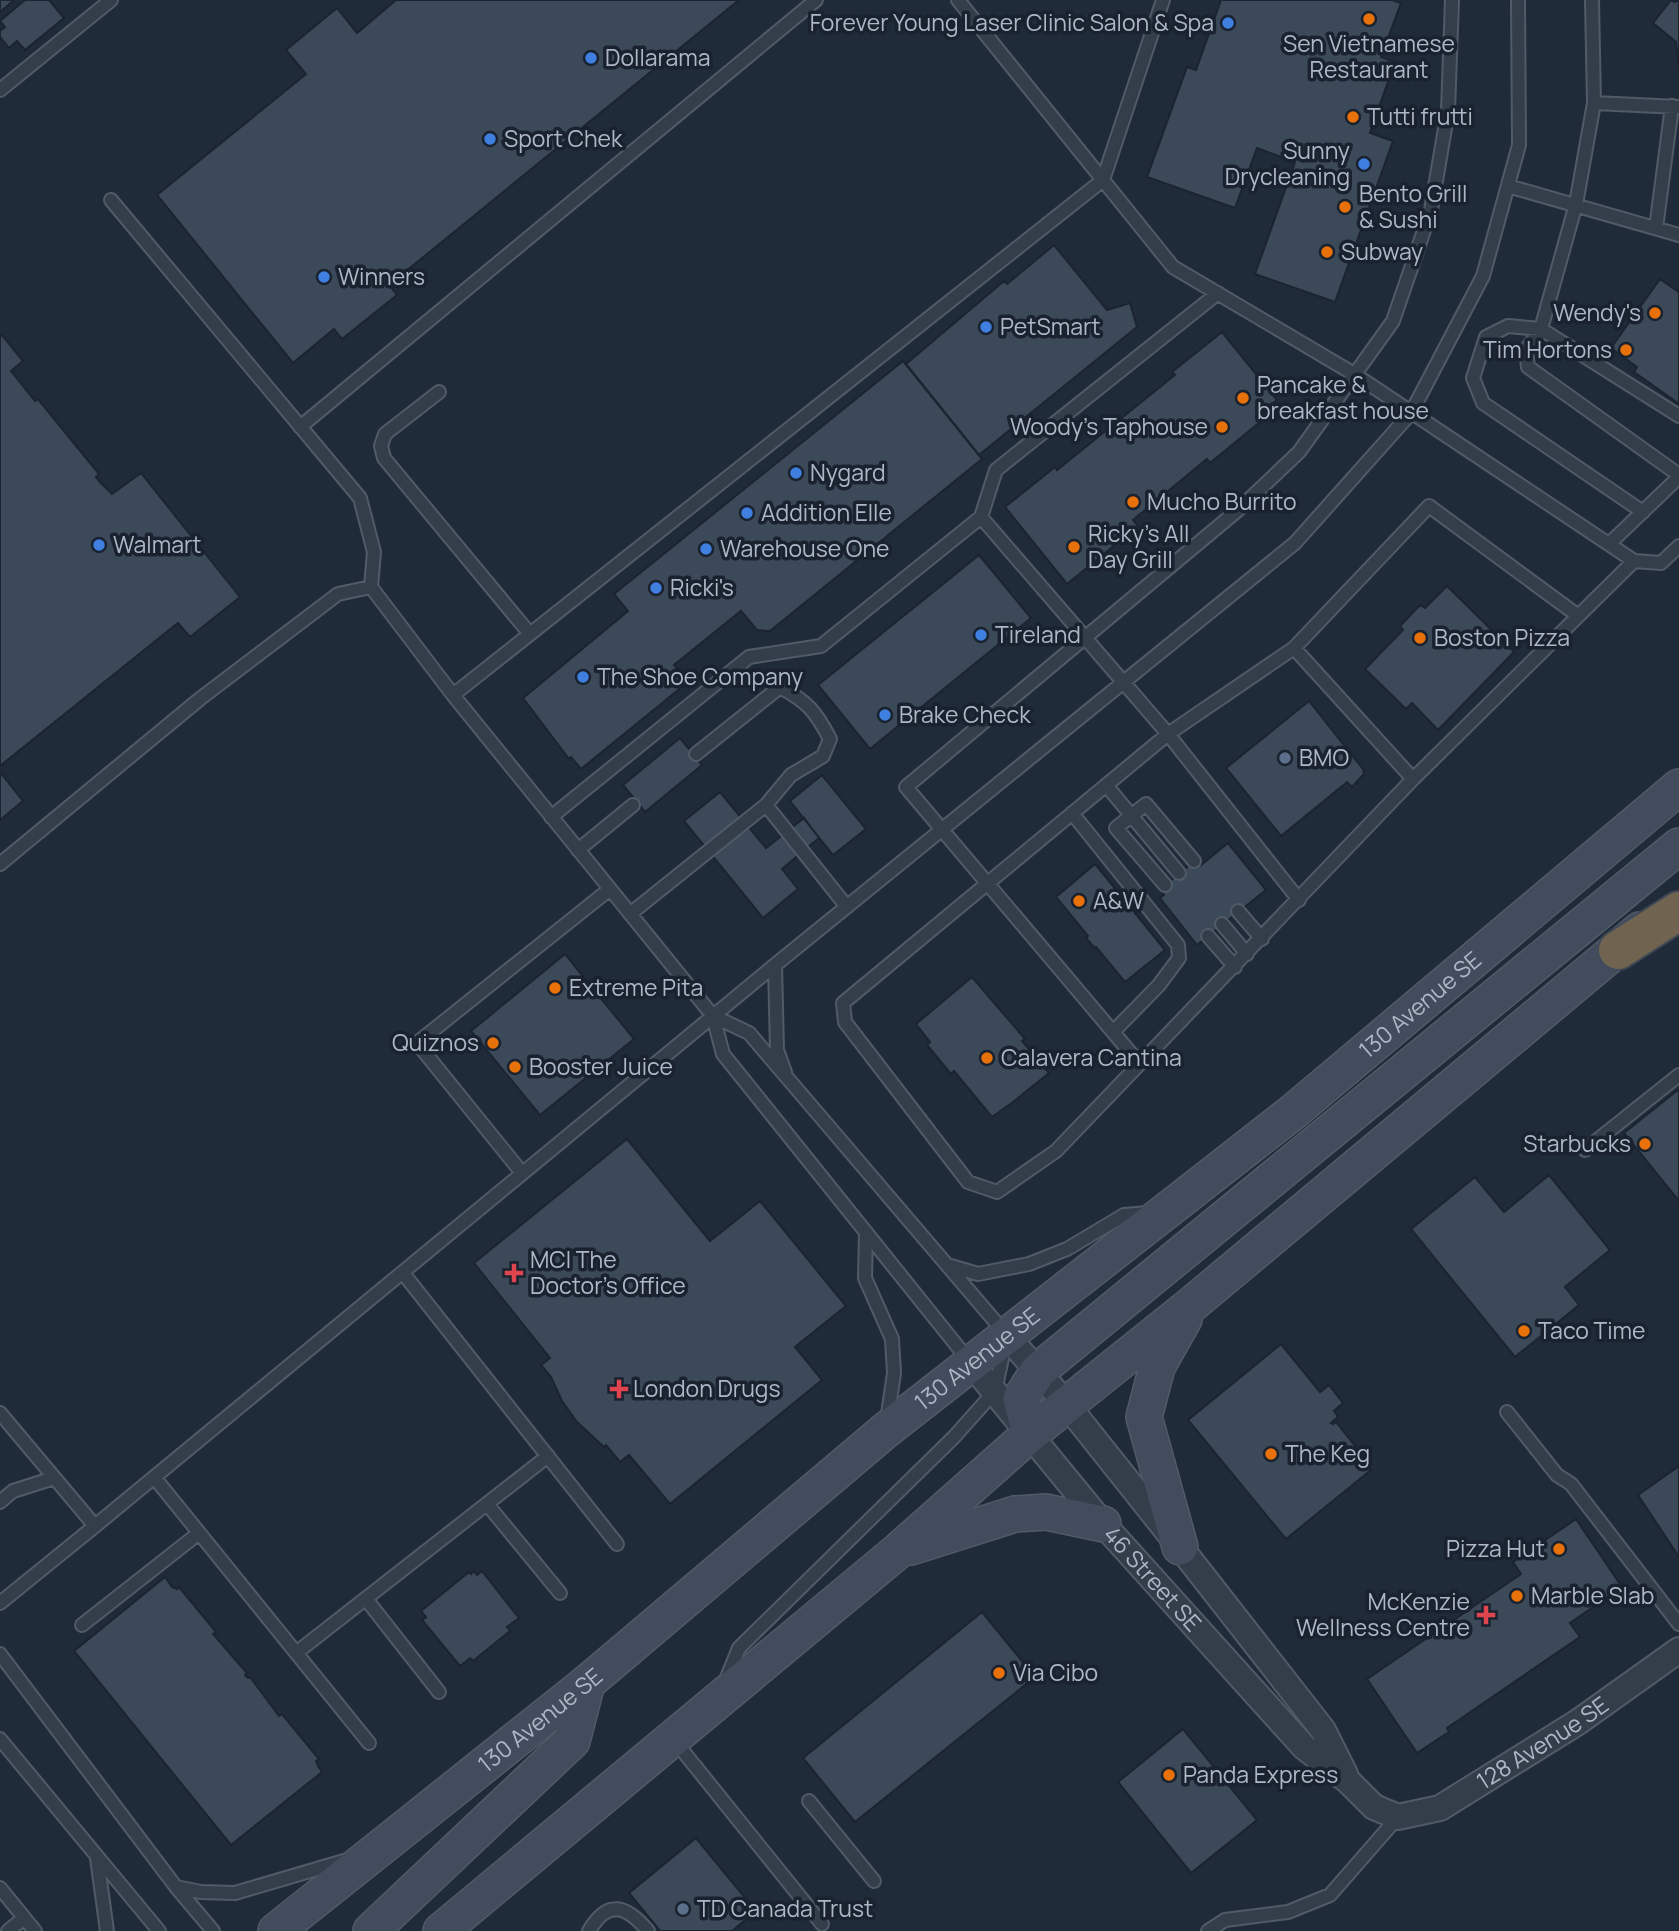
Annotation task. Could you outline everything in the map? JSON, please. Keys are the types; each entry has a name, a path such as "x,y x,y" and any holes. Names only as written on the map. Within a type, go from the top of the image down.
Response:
{"highway":[{"path":"1618,950 1679,911"}],"main road":[{"name":"130 Avenue SE","path":"276,1931 587,1683 886,1430 1293,1112 1679,787"},
{"path":"1030,1433 1021,1398 1038,1371 1679,846"},
{"path":"442,1931 898,1551 1030,1433 1191,1305 1618,950 1679,895"},
{"path":"1180,1547 1144,1417 1157,1367 1191,1305"},
{"path":"898,1551 1015,1514 1046,1512 1103,1524"},
{"path":"372,1931 572,1741 587,1683"}],"street":[{"name":"46 Street SE","path":"1007,1336 1067,1405 1323,1730 1348,1781"},
{"name":"46 Street SE","path":"971,1363 1103,1524 1304,1747 1348,1781 1374,1807 1398,1817"},
{"name":"128 Avenue SE","path":"1398,1817 1440,1808 1578,1722 1679,1650"}],"lane":[{"path":"0,90 111,0"},
{"path":"300,427 816,0"},
{"path":"958,0 1173,267 1354,374 1634,561 1661,563 1679,546"},
{"path":"453,695 1103,180 1163,0"},
{"path":"1140,1064 906,787 1238,510 1300,452 1392,321 1432,210 1448,111 1452,0"},
{"path":"0,1603 775,965 1295,543 1411,413 1483,276 1519,145 1518,0"},
{"path":"1592,0 1594,103 1576,204 1541,329 1526,350 1528,367 1679,476 1609,544"},
{"path":"1594,103 1676,106 1656,228"},
{"path":"1508,186 1679,235"},
{"path":"111,200 360,498 374,552 371,587 453,695 713,1016 723,1054 971,1363"},
{"path":"551,817 749,657 821,646 981,517 996,470 1218,293"},
{"path":"1643,512 1483,403 1474,378 1486,337 1508,326 1541,329 1679,416"},
{"path":"439,392 385,434 381,446 384,458 530,634"},
{"path":"1577,615 1429,506 1294,648 1168,734 843,1003 845,1022 968,1182 997,1192 1056,1151 1413,779 1634,561"},
{"path":"981,517 1168,734 1299,900"},
{"path":"0,864 201,698 338,594 371,587"},
{"path":"1294,648 1413,779"},
{"path":"630,914 766,805 791,775 823,756 830,739 817,714 797,696 780,687 696,754"},
{"path":"1106,785 1179,873"},
{"path":"1165,885 1116,828 1146,804 1194,861"},
{"path":"578,850 633,805"},
{"path":"766,805 847,907"},
{"path":"1072,813 1178,945 1179,958 1158,985 1113,1032"},
{"path":"522,1173 417,1044 610,889"},
{"path":"1238,911 1262,939"},
{"path":"1222,924 1247,954"},
{"path":"1208,936 1235,967"},
{"path":"775,965 777,1050 790,1083"},
{"path":"713,1016 749,1033 1007,1336 995,1391 954,1437 739,1648 717,1701"},
{"path":"1585,1150 1679,1074"},
{"path":"950,1266 978,1274 1029,1264 1067,1249 1124,1214 1163,1212"},
{"path":"866,1232 865,1278 892,1339 894,1373 886,1430"},
{"path":"402,1273 617,1544"},
{"path":"1507,1412 1557,1475 1571,1484 1679,1624"},
{"path":"0,1413 95,1527"},
{"path":"296,1653 548,1456"},
{"path":"0,1502 13,1491 54,1478"},
{"path":"155,1478 369,1743"},
{"path":"487,1504 560,1593"},
{"path":"82,1625 200,1533"},
{"path":"366,1599 439,1692"},
{"path":"0,1654 176,1887 213,1931"},
{"path":"0,1739 159,1931"},
{"path":"673,1739 822,1924"},
{"path":"0,1761 11,1752"},
{"path":"809,1801 874,1881"},
{"path":"1208,1931 1225,1920 1288,1912 1330,1895 1398,1817"},
{"path":"176,1887 201,1892 235,1893 372,1854"},
{"path":"97,1858 107,1931"},
{"path":"0,1888 35,1931"},
{"path":"589,1931 595,1921 607,1911 623,1908 636,1916 648,1931"},
{"path":"8,1931 24,1918"}],"building":[{"path":"0,0 13,0 13,1 0,12"},
{"path":"25,0 49,0 64,18 25,50 17,41 9,48 0,37 0,31 5,27 0,21"},
{"path":"396,0 739,0 389,285 397,295 342,339 334,329 293,363 157,195 306,74 286,50 337,8 357,33"},
{"path":"1221,0 1392,0 1401,3 1381,57 1395,62 1370,133 1393,141 1335,302 1255,274 1295,162 1257,148 1235,208 1147,177 1187,67 1196,70"},
{"path":"1671,0 1679,0 1679,68 1676,42 1653,23"},
{"path":"1054,245 1107,310 1130,303 1137,327 979,455 906,364 1004,281 1007,284"},
{"path":"1660,279 1677,291 1679,289 1679,404 1634,372 1637,367 1611,348"},
{"path":"1222,332 1277,400 1256,417 1260,422 1210,463 1207,459 1133,520 1138,526 1067,584 1005,507 1055,467 1057,470 1175,375 1172,372"},
{"name":"Walmart","path":"2,335 23,361 11,371 35,401 38,399 99,474 96,477 100,482 112,494 141,473 240,597 190,637 178,623 0,766 0,336"},
{"path":"903,361 982,459 770,631 757,630 741,611 674,665 688,682 581,769 571,757 569,759 523,698 628,611 614,594"},
{"path":"979,555 1031,618 870,749 818,685"},
{"path":"1447,586 1514,652 1438,730 1412,703 1406,709 1365,669 1403,630 1400,626 1420,605 1425,608"},
{"path":"1309,701 1363,769 1364,774 1352,787 1347,782 1281,836 1226,768"},
{"path":"680,738 702,765 645,812 623,785"},
{"path":"0,772 23,801 0,820"},
{"path":"822,775 866,829 833,855 790,801"},
{"path":"720,792 766,848 804,818 819,838 782,869 798,889 763,918 684,821"},
{"path":"1228,843 1266,890 1197,945 1160,898 1164,895 1160,889 1197,859 1201,865"},
{"path":"1095,864 1122,897 1124,895 1131,908 1165,950 1125,982 1086,938 1088,936 1056,897"},
{"path":"565,954 634,1039 540,1115 471,1031"},
{"name":"Calavera Cantina","path":"972,977 1025,1039 1022,1041 1049,1073 992,1117 954,1071 951,1074 927,1045 930,1042 916,1024"},
{"path":"1679,1089 1679,1201 1624,1133"},
{"path":"627,1139 710,1241 760,1201 846,1306 795,1347 822,1380 670,1504 629,1455 620,1462 606,1445 604,1447 577,1422 541,1365 550,1358 474,1263"},
{"path":"1549,1175 1610,1250 1565,1287 1579,1305 1515,1357 1411,1229 1475,1177 1504,1212"},
{"path":"1281,1344 1320,1392 1329,1385 1343,1403 1334,1411 1338,1417 1331,1423 1336,1422 1371,1470 1286,1539 1188,1420"},
{"path":"1679,1466 1679,1557 1638,1495"},
{"path":"1576,1519 1622,1587 1570,1623 1580,1637 1447,1728 1449,1732 1417,1753 1367,1679 1521,1574 1513,1562"},
{"path":"474,1571 477,1575 482,1571 519,1618 507,1627 510,1631 473,1661 470,1658 460,1666 422,1620 426,1617 421,1611 469,1572 471,1574"},
{"path":"165,1577 172,1587 179,1587 216,1632 213,1634 247,1673 245,1675 250,1677 279,1716 282,1714 319,1759 316,1761 322,1772 231,1845 74,1651"},
{"path":"982,1612 1035,1677 855,1822 803,1758"},
{"path":"1183,1729 1257,1820 1191,1873 1118,1782"},
{"path":"696,1838 756,1911 732,1931 660,1931 629,1893"}],"place":[{"name":"Sen Vietnamese Restaurant","path":"1369,19"},
{"name":"Forever Young Laser Clinic Salon & Spa","path":"1228,23"},
{"name":"Dollarama","path":"591,58"},
{"name":"Tutti frutti","path":"1353,117"},
{"name":"Sport Chek","path":"490,139"},
{"name":"Sunny Drycleaning","path":"1364,164"},
{"name":"Bento Grill & Sushi","path":"1345,207"},
{"name":"Subway","path":"1327,252"},
{"name":"Winners","path":"324,277"},
{"name":"Wendy's","path":"1655,313"},
{"name":"PetSmart","path":"986,327"},
{"name":"Tim Hortons","path":"1626,350"},
{"name":"Pancake & breakfast house","path":"1243,398"},
{"name":"Woody's Taphouse","path":"1222,427"},
{"name":"Nygard","path":"796,473"},
{"name":"Mucho Burrito","path":"1133,502"},
{"name":"Addition Elle","path":"747,513"},
{"name":"Walmart","path":"99,545"},
{"name":"Ricky's All Day Grill","path":"1074,547"},
{"name":"Warehouse One","path":"706,549"},
{"name":"Ricki's","path":"656,588"},
{"name":"Tireland","path":"981,635"},
{"name":"Boston Pizza","path":"1420,638"},
{"name":"The Shoe Company","path":"583,677"},
{"name":"Brake Check","path":"885,715"},
{"name":"BMO","path":"1285,758"},
{"name":"A&W","path":"1079,901"},
{"name":"Extreme Pita","path":"555,988"},
{"name":"Quiznos","path":"493,1043"},
{"name":"Calavera Cantina","path":"987,1058"},
{"name":"Booster Juice","path":"515,1067"},
{"name":"Starbucks","path":"1645,1144"},
{"name":"MCI The Doctor's Office","path":"514,1273"},
{"name":"Taco Time","path":"1524,1331"},
{"name":"London Drugs","path":"619,1389"},
{"name":"The Keg","path":"1271,1454"},
{"name":"Pizza Hut","path":"1559,1549"},
{"name":"Marble Slab","path":"1517,1596"},
{"name":"McKenzie Wellness Centre","path":"1486,1615"},
{"name":"Via Cibo","path":"999,1673"},
{"name":"Panda Express","path":"1169,1775"},
{"name":"TD Canada Trust","path":"683,1909"}]}
